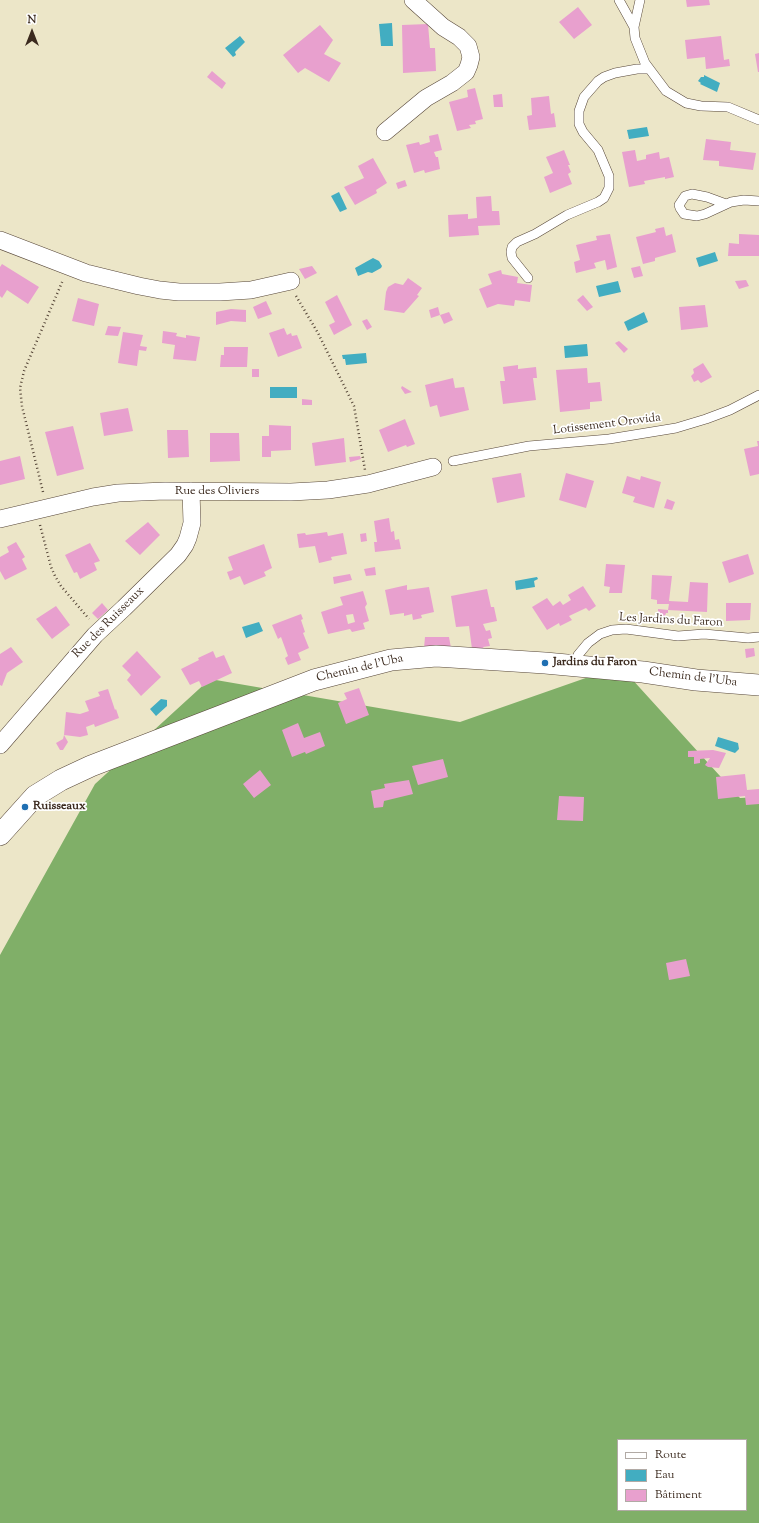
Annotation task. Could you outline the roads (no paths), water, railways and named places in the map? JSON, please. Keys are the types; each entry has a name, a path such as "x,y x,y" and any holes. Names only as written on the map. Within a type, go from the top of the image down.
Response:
{"street":[{"path":"385,132 426,98 452,83 466,72 471,57 468,46 459,37 443,27 413,0"},
{"path":"0,240 86,273 139,286 179,292 251,290 289,282"},
{"name":"Rue des Oliviers","path":"0,519 93,497 118,493 191,491 313,491 368,484 433,467"},
{"name":"Rue des Ruisseaux","path":"0,745 100,631 178,555 185,545 192,523 191,491"},
{"name":"Chemin de l'Uba","path":"0,835 35,796 61,780 112,757 327,675 391,660 440,656 643,672 696,680 759,685"}],"lane":[{"path":"619,0 634,26"},
{"path":"640,0 634,26 635,38 649,69 666,90 686,103 701,106 728,107 759,120"},
{"path":"528,278 512,258 512,247 517,242 535,234 567,215 598,202 604,198 609,188 609,176 598,150 583,132 579,124 579,111 584,97 604,76 637,69 649,69"},
{"path":"726,204 744,200 759,201"},
{"name":"Lotissement Orovida","path":"453,461 529,446 609,439 676,428 730,410 759,395"},
{"name":"Les Jardins du Faron","path":"573,666 578,655 588,643 600,634 612,630 626,629 674,635 709,634 748,638 759,637"}],"water":[{"path":"392,23 393,46 381,46 379,24"},
{"path":"240,36 245,42 235,52 236,55 233,57 225,48"},
{"path":"704,75 720,83 717,92 700,84 701,83 698,81 701,77 704,77"},
{"path":"647,127 649,136 629,139 627,130"},
{"path":"339,192 347,209 340,212 331,196"},
{"path":"715,252 718,261 699,267 696,258"},
{"path":"373,258 379,261 382,266 381,268 372,273 368,272 358,276 355,268"},
{"path":"618,281 621,292 599,297 596,286"},
{"path":"644,312 648,322 628,331 624,322"},
{"path":"587,344 588,356 565,358 564,346"},
{"path":"366,353 367,363 346,365 345,359 343,359 342,355"},
{"path":"270,387 297,387 297,398 270,398"},
{"path":"537,577 538,579 534,581 535,587 516,590 515,581"},
{"path":"259,622 263,631 246,638 242,627"},
{"path":"161,699 167,700 167,706 156,716 150,709"},
{"path":"718,737 738,743 739,749 735,753 715,746"}],"place":[{"name":"Jardins du Faron","path":"545,663"},
{"name":"Ruisseaux","path":"25,807"}]}
